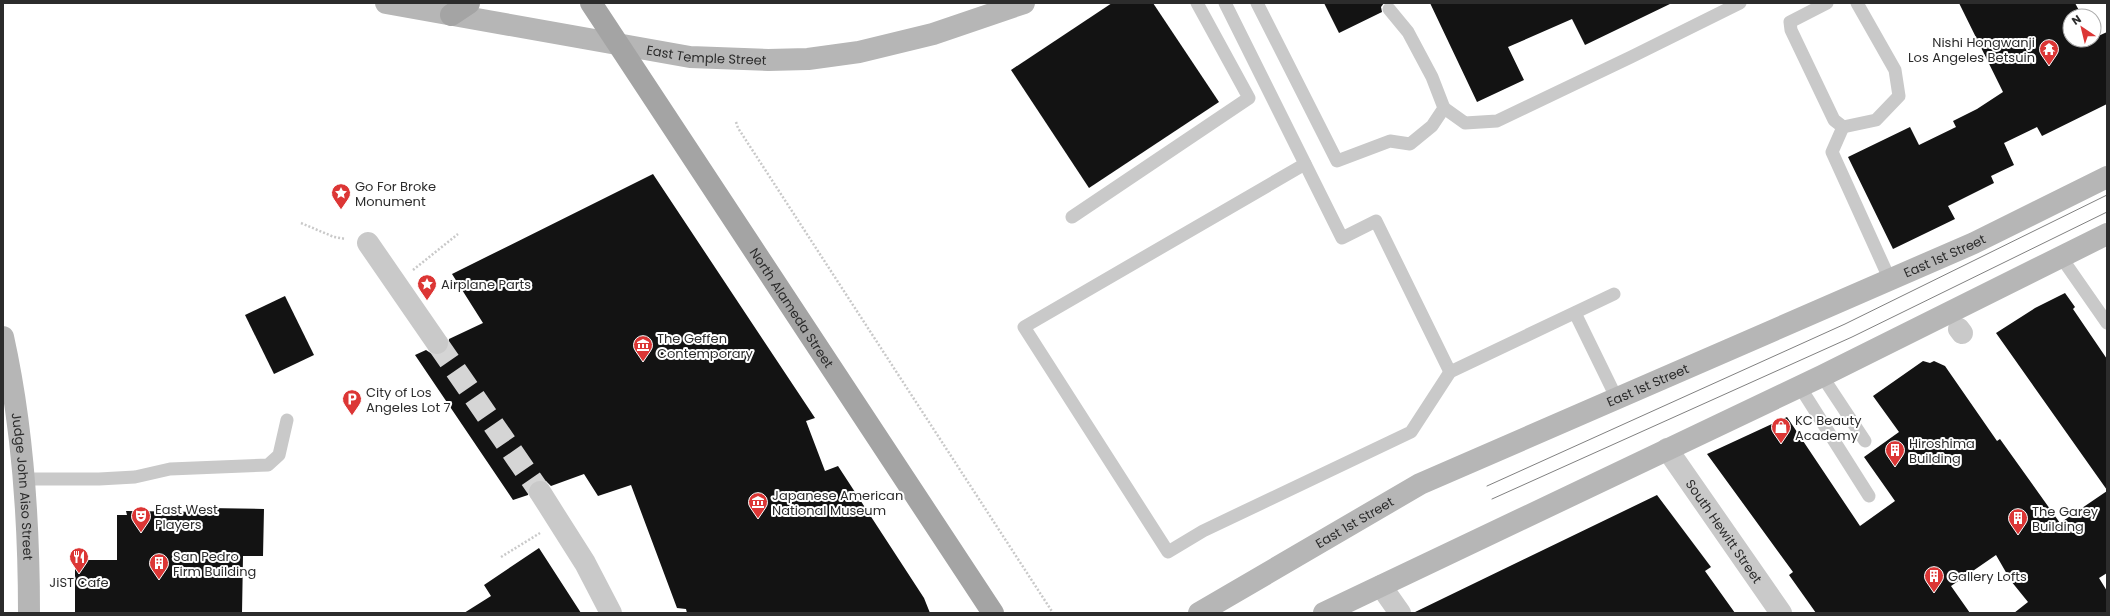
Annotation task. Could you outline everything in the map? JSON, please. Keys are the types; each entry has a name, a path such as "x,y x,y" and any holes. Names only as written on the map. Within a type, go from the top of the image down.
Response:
{"main road":[{"name":"East Temple Street","path":"386,3 690,57 768,60 808,59 858,52 897,44 960,26 1024,3"},
{"path":"451,15 469,3"},
{"name":"North Alameda Street","path":"591,3 994,613"},
{"name":"East 1st Street","path":"1199,613 1420,484 1974,243 2107,177"},
{"path":"1324,613 1822,376 2107,234"},
{"name":"Judge John Aiso Street","path":"3,337 10,423 24,479 29,559 29,613"}],"street":[{"path":"368,243 437,343"},
{"name":"South Hewitt Street","path":"1667,449 1781,613"},
{"path":"540,492 585,563 611,613"},
{"path":"1380,586 1400,613"}],"lane":[{"path":"1072,217 1249,98 1197,3"},
{"path":"1225,3 1342,238 1376,221 1450,372"},
{"path":"1257,3 1336,161 1390,141 1410,144 1432,126 1444,108"},
{"path":"1389,9 1408,32 1432,77 1444,108 1465,123 1497,120 1631,57 1740,3"},
{"path":"1827,3 1794,18 1790,22 1791,30 1834,120 1843,127 1876,120 1899,96 1895,70 1856,3"},
{"path":"1843,127 1832,152 1890,280"},
{"path":"1305,164 1024,328 1168,552 1204,531 1410,432 1450,372 1614,294"},
{"path":"2061,257 2107,322"},
{"path":"1575,313 1617,399"},
{"path":"1822,376 1865,441"},
{"path":"1800,386 1869,496"},
{"path":"24,479 99,479 135,476 170,469 268,465 279,455 287,420"}],"path":[{"path":"736,122 738,128 1053,613"},
{"path":"300,223 334,237 368,243"},
{"path":"397,284 458,234"},
{"path":"502,558 559,520"}],"building":[{"path":"1112,3 1153,3 1219,102 1089,188 1011,70"},
{"path":"1324,3 1384,3 1381,7 1382,12 1339,33"},
{"path":"1430,3 1672,3 1585,45 1572,19 1508,47 1524,80 1477,102"},
{"path":"1959,3 2075,3 2078,8 2062,8 2062,48 2102,48 2102,34 2107,32 2107,104 2042,136 2037,127 2004,143 2014,165 1991,176 1994,183 1948,206 1955,219 1893,249 1848,157 1910,127 1919,145 1956,127 1953,121 1977,109 2003,92"},
{"path":"653,174 815,418 806,421 825,471 838,466 924,598 930,613 687,613 686,609 677,608 631,485 598,496 584,474 551,486 546,481 539,480 529,486 528,495 513,500 415,355 426,350 432,354 444,353 448,348 449,339 483,323 452,274"},
{"path":"2065,293 2075,307 2073,309 2107,359 2107,490 1996,333 2035,308"},
{"path":"285,296 314,355 274,374 245,315"},
{"path":"1923,361 1930,363 1934,361 1945,366 1997,441 2000,439 2060,523 2107,491 2107,573 2099,578 2107,591 2107,613 2014,613 2028,602 2011,581 1996,555 1951,586 1970,613 1816,613 1789,575 1793,572 1707,454 1787,417 1860,526 1895,501 1864,457 1899,432 1873,396"},
{"path":"1657,495 1711,567 1705,571 1735,613 1413,613"},
{"path":"207,508 264,509 263,556 243,556 242,613 75,613 75,560 117,560 117,515 127,515 126,511 208,512"},
{"path":"539,548 581,613 464,613 491,596 484,585"}],"tunnel":[{"path":"437,343 540,492"}],"tram line":[{"path":"1487,486 1845,324 2107,195"},
{"path":"1492,499 1852,337 2107,212"}],"place":[{"name":"Nishi Hongwanji Los Angeles Betsuin","path":"2049,66"},
{"name":"Go For Broke Monument","path":"341,210"},
{"name":"Airplane Parts","path":"427,301"},
{"name":"The Geffen Contemporary","path":"643,362"},
{"name":"City of Los Angeles Lot 7","path":"352,416"},
{"name":"KC Beauty Academy","path":"1781,444"},
{"name":"Hiroshima Building","path":"1895,467"},
{"name":"Japanese American National Museum","path":"758,519"},
{"name":"East West Players","path":"141,533"},
{"name":"The Garey Building","path":"2018,535"},
{"name":"JiST Cafe","path":"79,574"},
{"name":"San Pedro Firm Building","path":"159,580"},
{"name":"Gallery Lofts","path":"1934,593"}]}
